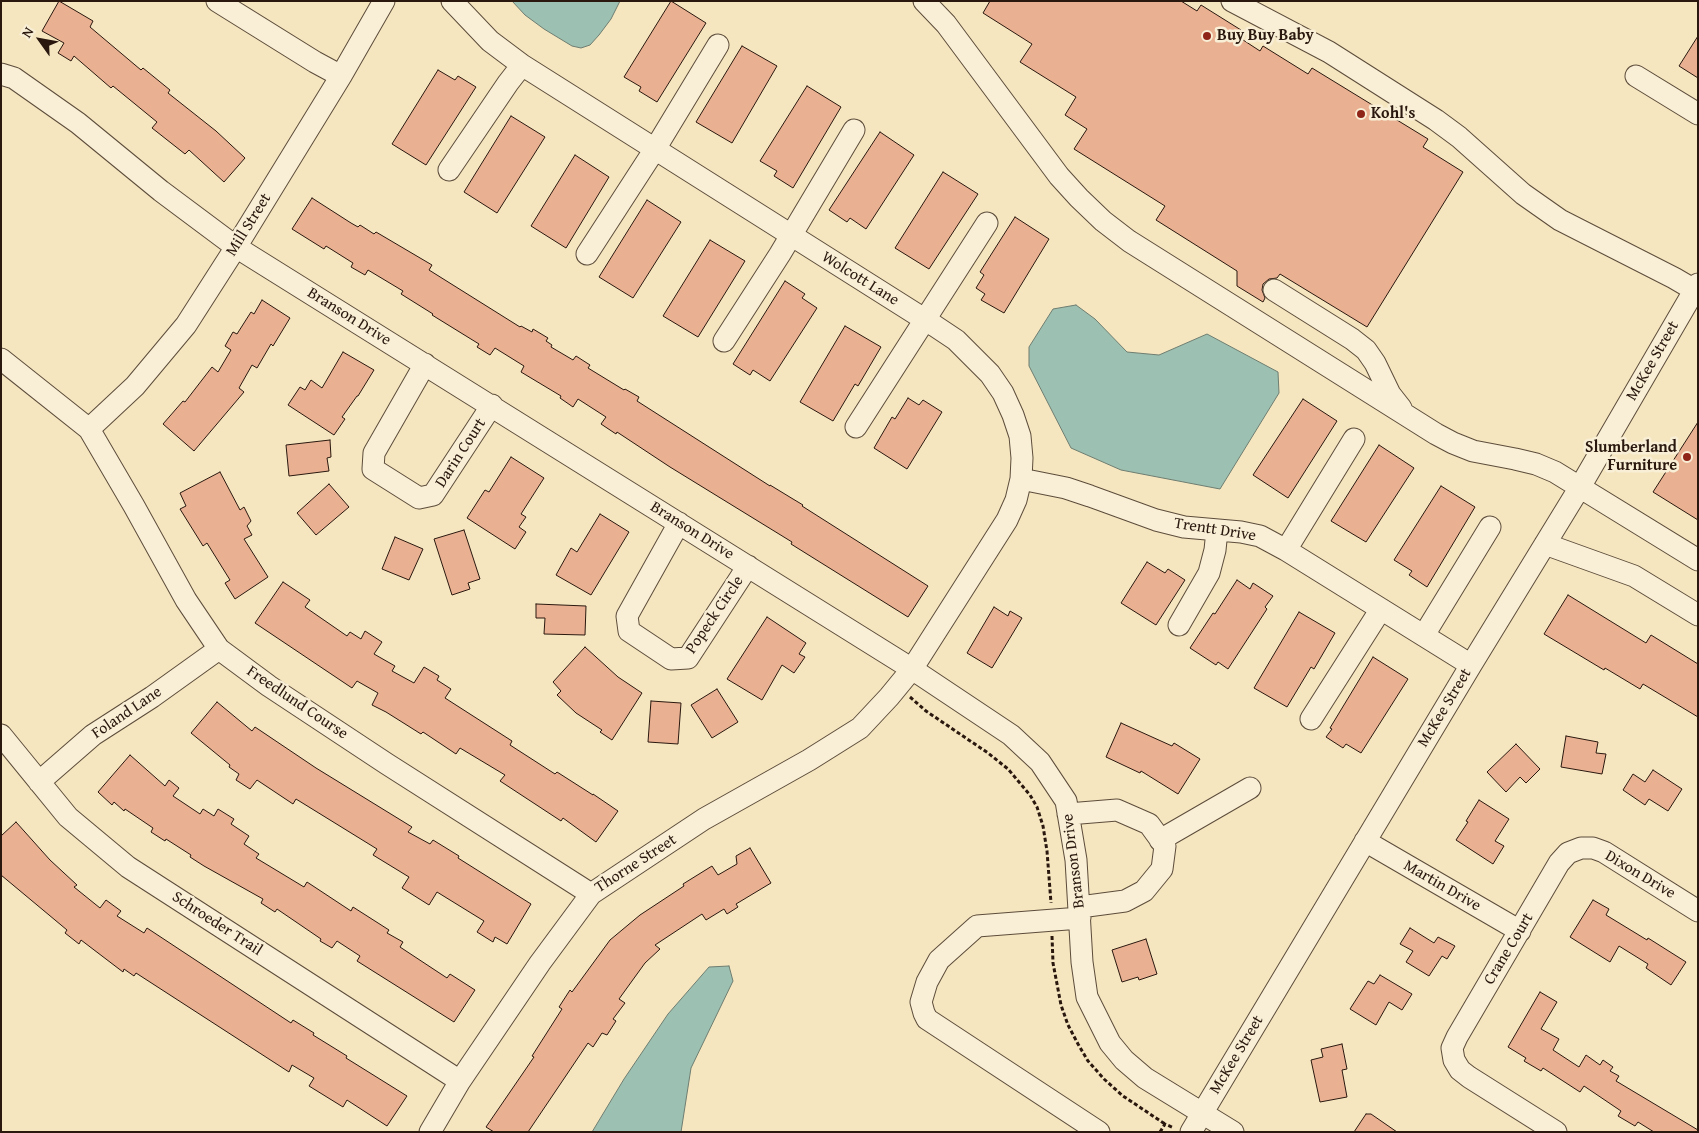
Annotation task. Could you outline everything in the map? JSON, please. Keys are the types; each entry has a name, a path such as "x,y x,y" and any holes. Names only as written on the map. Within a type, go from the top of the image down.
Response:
{"street":[{"path":"217,1 314,62 341,76"},
{"name":"Mill Street","path":"89,429 134,386 186,325 341,76 384,1"},
{"name":"Wolcott Lane","path":"452,1 490,41 522,65 925,319 956,340 990,374 1003,393 1020,436 1021,479 1016,500 1007,520 912,669"},
{"path":"924,1 946,24 1059,176 1103,221 1129,241 1453,443 1473,451 1536,464 1555,472 1698,560"},
{"path":"1232,1 1329,52 1436,120 1470,146 1523,194 1560,220 1697,288"},
{"path":"587,254 718,45"},
{"path":"449,170 522,65"},
{"name":"Branson Drive","path":"1,74 14,78 78,124 161,191 236,247 492,405 912,669 1011,735 1040,762 1066,801 1076,860 1082,962 1088,997 1110,1043 1124,1060 1145,1078 1233,1132"},
{"path":"1636,76 1698,114"},
{"path":"724,341 780,254 854,130"},
{"path":"856,427 987,222"},
{"name":"McKee Street","path":"1185,1131 1202,1113 1580,487 1697,288"},
{"path":"1274,290 1352,339 1366,350 1376,362 1390,394 1400,408 1414,420"},
{"path":"1,359 89,429"},
{"name":"Darin Court","path":"425,364 374,453 373,469 419,498 433,495 492,405"},
{"name":"Freedlund Course","path":"89,429 186,600 219,649 269,686 364,749 591,894"},
{"path":"1286,550 1354,439"},
{"name":"Trentt Drive","path":"1021,479 1066,488 1156,520 1184,527 1241,532 1260,536 1381,608 1471,665"},
{"name":"Popeck Circle","path":"679,523 627,616 629,631 670,659 688,658 748,566"},
{"path":"1424,635 1490,527"},
{"path":"1179,625 1209,573 1215,550 1217,530"},
{"path":"1545,544 1634,576 1698,615"},
{"path":"1311,719 1381,608"},
{"name":"Foland Lane","path":"39,782 93,735 152,697 219,649"},
{"name":"Thorne Street","path":"430,1132 460,1081 540,963 591,894 704,819 809,760 860,728 912,669"},
{"name":"Schroeder Trail","path":"1,735 68,817 128,867 460,1081"},
{"path":"1160,840 1250,788"},
{"path":"1068,814 1117,810 1149,824 1165,846 1162,869 1144,891 1125,901 1080,913 977,926 939,960 927,982 921,1002 927,1019 1099,1132"},
{"name":"Martin Drive","path":"1365,841 1520,931"},
{"name":"Crane Court","path":"1556,1132 1460,1070 1454,1060 1452,1048 1559,863 1568,853 1580,848"},
{"name":"Dixon Drive","path":"1580,848 1593,848 1604,852 1698,910"}],"path":[{"path":"1160,1132 1165,1124 1185,1131"}],"shaded area":[{"path":"512,1 620,1 611,19 599,35 590,45 581,48 572,46 544,29 525,15"},
{"path":"1076,305 1095,319 1127,352 1159,355 1207,334 1278,372 1279,393 1220,489 1121,470 1071,448 1029,366 1029,347 1053,309"},
{"path":"729,966 733,981 691,1068 681,1132 592,1132 624,1079 668,1014 709,967"}],"building":[{"path":"59,1 93,21 90,27 141,70 143,68 170,90 168,93 216,131 245,158 224,182 189,150 185,154 152,128 157,122 113,86 111,88 74,56 71,61 58,53 64,43 42,31"},
{"path":"671,1 706,23 657,102 639,91 641,87 624,77"},
{"path":"990,1 1181,1 1197,11 1201,5 1241,30 1237,36 1260,51 1263,46 1308,74 1312,68 1428,139 1423,147 1463,172 1367,327 1280,274 1277,278 1269,279 1263,284 1262,290 1265,298 1263,302 1237,286 1237,271 1156,220 1165,206 1074,149 1087,129 1065,115 1076,97 1020,62 1032,44 983,13"},
{"path":"1698,36 1698,78 1679,66"},
{"path":"742,46 777,66 732,143 696,122"},
{"path":"438,70 455,80 458,76 476,87 426,165 392,144"},
{"path":"807,86 841,107 793,188 774,176 777,171 760,161"},
{"path":"511,116 545,137 497,213 464,192"},
{"path":"880,132 914,155 866,229 850,218 847,222 829,210"},
{"path":"575,155 609,177 566,248 531,226"},
{"path":"943,172 978,194 929,269 895,248"},
{"path":"312,198 358,227 360,225 374,234 376,232 432,265 429,270 520,327 532,332 533,329 548,338 546,341 552,345 551,347 573,360 576,356 590,365 588,368 639,397 637,401 928,586 908,617 617,432 616,434 601,424 606,417 578,399 573,407 560,398 561,396 521,372 524,366 495,348 490,355 477,347 479,344 401,294 403,291 368,270 365,275 351,267 353,263 326,246 324,249 292,229"},
{"path":"647,200 681,222 633,298 599,277"},
{"path":"1015,217 1049,239 1004,313 981,300 985,294 976,288 984,275 980,272"},
{"path":"710,240 745,261 698,337 663,316"},
{"path":"785,281 805,294 802,298 817,308 770,381 753,370 750,375 733,364"},
{"path":"262,300 290,318 273,346 271,344 257,368 252,365 239,388 244,392 194,451 163,424 183,401 185,402 212,367 218,372 231,350 225,346 233,332 237,334 251,312 254,314"},
{"path":"845,326 881,347 858,386 855,384 833,421 800,402"},
{"path":"343,352 374,370 342,417 345,419 334,435 288,405 300,387 305,390 311,380 322,388"},
{"path":"908,398 919,405 923,400 942,412 907,469 874,448 892,417 895,419"},
{"path":"1303,399 1337,421 1288,498 1253,475"},
{"name":"Slumberland Furniture","path":"1698,422 1698,520 1653,492"},
{"path":"330,440 331,457 327,458 329,471 289,476 286,445"},
{"path":"1379,445 1414,468 1366,542 1331,521"},
{"path":"511,457 544,478 521,514 526,517 519,527 526,532 515,549 467,518 485,490 489,492"},
{"path":"220,472 240,510 244,507 251,521 247,526 252,535 244,539 268,577 235,599 225,583 230,580 207,543 203,546 180,509 186,506 180,493"},
{"path":"329,484 349,507 316,535 297,513"},
{"path":"1441,486 1475,507 1427,587 1409,575 1412,571 1394,560"},
{"path":"600,514 629,532 591,595 556,575 571,548 577,552"},
{"path":"464,530 480,579 468,583 470,589 452,595 434,539"},
{"path":"395,537 423,549 409,580 382,569"},
{"path":"1147,562 1165,573 1168,569 1185,580 1156,625 1121,603"},
{"path":"1237,580 1250,589 1253,583 1273,596 1265,607 1267,609 1228,669 1218,662 1216,665 1190,648"},
{"path":"283,582 310,600 305,607 347,636 350,632 361,639 365,631 382,642 374,654 395,666 392,671 414,683 424,667 439,676 437,680 451,689 445,698 512,741 510,745 618,811 596,842 563,818 561,821 500,781 505,775 460,748 456,754 423,732 421,734 372,705 378,693 357,681 352,688 255,623"},
{"path":"1568,595 1646,643 1651,635 1698,664 1698,717 1643,684 1640,689 1605,668 1604,670 1544,634"},
{"path":"536,604 586,606 585,635 544,634 545,618 536,618"},
{"path":"994,607 1008,616 1010,611 1022,618 992,668 967,653"},
{"path":"1299,612 1335,633 1314,669 1311,667 1287,707 1254,688"},
{"path":"767,617 806,643 799,654 805,657 794,673 782,665 762,700 727,679"},
{"path":"585,647 618,677 642,693 612,740 600,732 602,730 576,713 557,695 561,691 553,682"},
{"path":"1373,657 1408,679 1361,753 1346,744 1343,748 1326,737"},
{"path":"717,689 738,722 712,738 691,705"},
{"path":"651,701 681,703 678,744 648,742"},
{"path":"217,702 252,731 255,727 316,768 412,827 408,832 430,844 433,840 531,904 507,944 495,937 493,942 477,932 484,921 437,892 429,905 402,888 409,877 373,855 377,849 296,799 293,804 257,780 250,789 236,780 239,774 191,733"},
{"path":"1121,723 1172,746 1174,743 1200,759 1178,794 1141,771 1140,773 1106,757"},
{"path":"1566,736 1598,742 1596,753 1606,754 1602,774 1561,767"},
{"path":"1516,744 1540,769 1526,783 1520,777 1506,792 1487,772"},
{"path":"130,755 165,786 169,780 179,788 173,796 200,814 203,809 214,816 218,809 234,819 231,824 249,836 244,844 259,854 256,858 304,887 307,882 351,911 353,907 389,930 387,933 403,942 400,947 447,978 450,974 475,990 454,1022 357,961 360,956 337,941 332,948 320,941 321,939 277,909 275,912 261,903 263,899 204,866 190,857 191,855 151,832 153,828 125,809 124,811 114,802 112,805 98,792"},
{"path":"1653,770 1682,789 1668,811 1649,799 1645,805 1623,790 1633,774 1645,782"},
{"path":"1479,800 1509,819 1495,841 1504,846 1493,864 1456,840"},
{"path":"16,822 50,860 77,885 74,887 100,908 106,900 121,911 117,916 144,933 147,928 291,1023 293,1020 314,1033 313,1035 347,1056 346,1058 407,1096 387,1126 347,1100 343,1107 309,1086 314,1078 292,1065 289,1072 136,973 134,976 124,969 123,972 81,940 79,944 65,933 67,930 1,875 1,836"},
{"path":"750,848 771,883 736,904 738,907 727,914 724,909 706,920 702,914 655,945 660,949 645,963 619,999 625,1003 613,1019 616,1021 607,1035 602,1033 593,1047 588,1043 528,1132 494,1132 486,1127 534,1057 532,1056 562,1009 559,1007 570,990 572,992 610,940 640,915 684,886 683,884 712,866 718,875 737,864 736,856"},
{"path":"1593,900 1609,909 1606,915 1686,962 1671,985 1646,968 1648,964 1619,946 1610,962 1570,937"},
{"path":"1410,928 1434,943 1438,937 1455,946 1447,959 1442,956 1429,976 1406,962 1413,951 1400,944"},
{"path":"1146,939 1157,974 1139,980 1138,977 1122,982 1112,950"},
{"path":"1380,975 1412,994 1402,1010 1389,1002 1376,1025 1350,1009 1368,981 1374,984"},
{"path":"1540,992 1557,1002 1541,1029 1559,1039 1553,1050 1579,1067 1586,1055 1600,1065 1603,1060 1613,1067 1610,1071 1619,1076 1616,1081 1698,1130 1698,1132 1654,1132 1638,1122 1635,1126 1618,1116 1621,1111 1584,1086 1580,1092 1543,1068 1541,1071 1524,1061 1526,1058 1508,1047"},
{"path":"1342,1044 1347,1069 1342,1070 1347,1097 1320,1102 1311,1060 1323,1057 1321,1049"},
{"path":"1366,1114 1371,1114 1397,1132 1354,1132"}],"place":[{"name":"Buy Buy Baby","path":"1207,36"},
{"name":"Kohl's","path":"1361,114"},
{"name":"Slumberland Furniture","path":"1687,457"}]}
